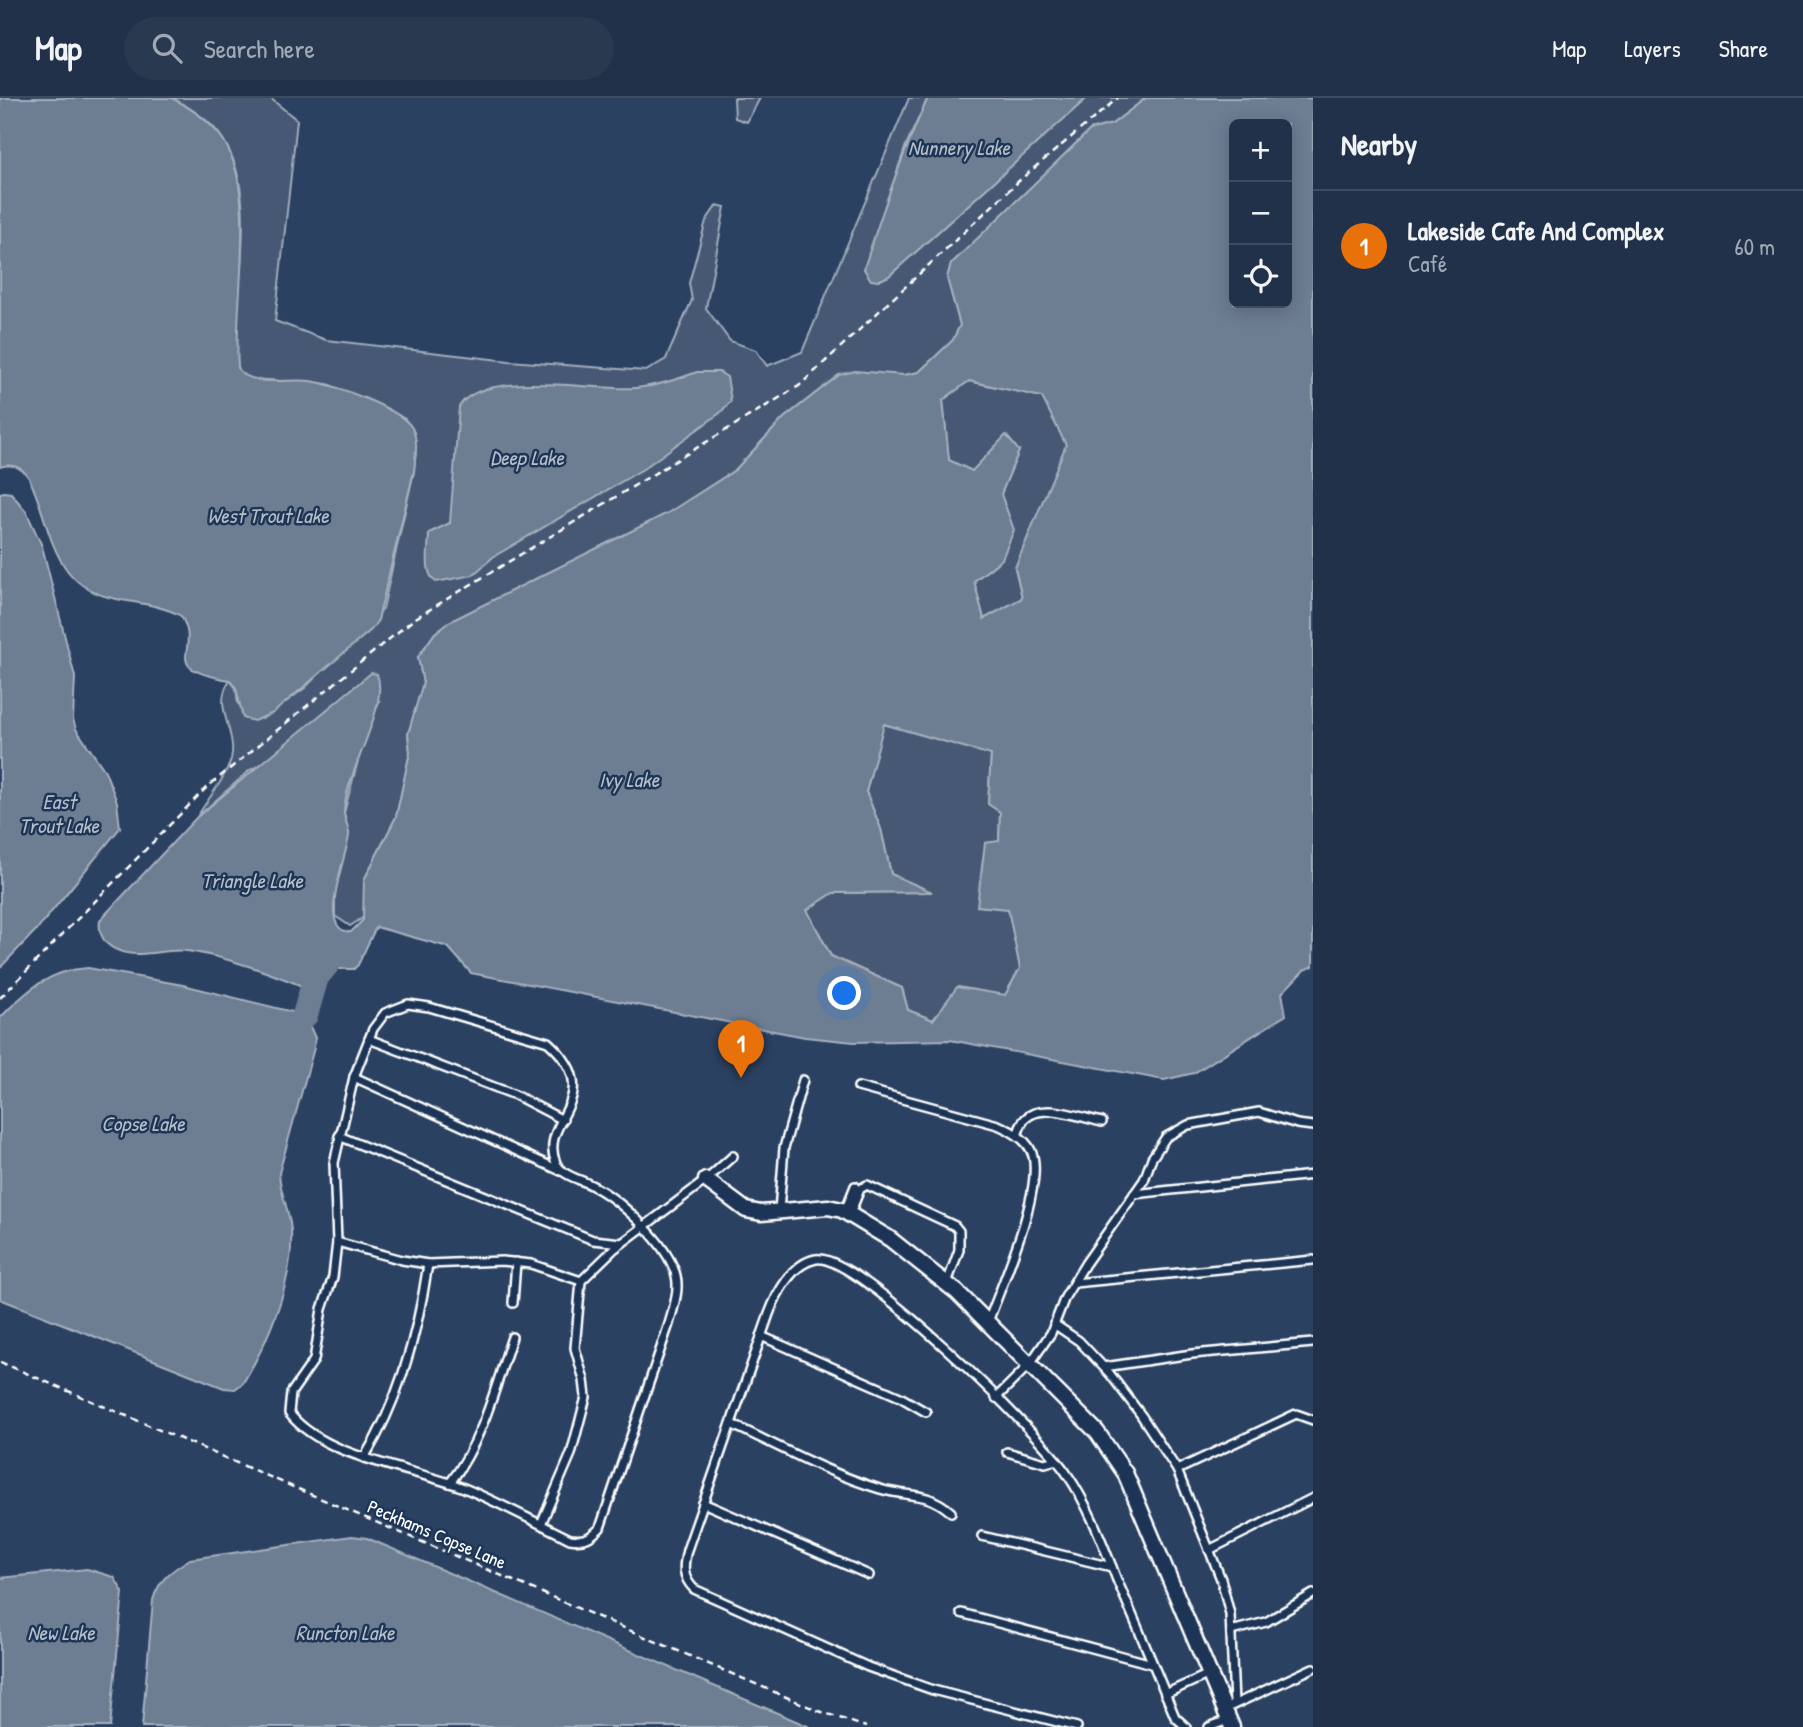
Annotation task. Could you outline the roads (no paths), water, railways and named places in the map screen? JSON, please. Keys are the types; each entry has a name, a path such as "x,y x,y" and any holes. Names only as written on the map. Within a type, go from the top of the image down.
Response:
{"street":[{"path":"706,1180 746,1210 779,1212 811,1206 828,1207 848,1214 890,1239 947,1283 1097,1432 1115,1456 1230,1715"}],"lane":[{"path":"354,1077 564,1172 617,1199 673,1266 676,1298 600,1528 591,1538 582,1541 570,1539 450,1483 363,1458 296,1423 289,1413 287,1403 290,1393 314,1360 322,1309 333,1277 337,1242 333,1189 339,1136 354,1077 369,1039 385,1013 408,1004 429,1007 548,1042 563,1055 573,1076 574,1087 554,1142 556,1164 564,1172"},
{"path":"369,1039 515,1095 563,1119"},
{"path":"779,1212 783,1148 803,1080"},
{"path":"858,1087 998,1125 1017,1135 1032,1154 1034,1173 1014,1250 988,1323"},
{"path":"1017,1135 1025,1119 1037,1112 1051,1111 1102,1122"},
{"path":"996,1398 1029,1365 1054,1324 1073,1283 1134,1194 1166,1137 1188,1125 1259,1112 1313,1126"},
{"path":"339,1136 593,1240 622,1243"},
{"path":"541,1524 571,1454 586,1397 575,1348 581,1282 592,1268 622,1243 706,1180 733,1156"},
{"path":"1134,1194 1313,1175"},
{"path":"848,1214 860,1189 867,1185 955,1226 959,1231 959,1250 947,1283"},
{"path":"848,1214 855,1186"},
{"path":"337,1242 402,1261 428,1264 516,1262 581,1282"},
{"path":"1077,1727 933,1690 868,1667 694,1588 684,1574 684,1562 703,1503 776,1295 792,1275 816,1259 831,1261 862,1278 912,1316 1056,1460 1082,1497 1175,1717 1185,1727"},
{"path":"1073,1283 1313,1260"},
{"path":"513,1303 516,1262"},
{"path":"363,1458 380,1432 396,1395 423,1300 428,1264"},
{"path":"1054,1324 1079,1342 1104,1367 1141,1415 1177,1470 1222,1579 1231,1631 1230,1715"},
{"path":"761,1336 901,1397 926,1412"},
{"path":"450,1483 466,1462 482,1428 512,1337"},
{"path":"1104,1367 1192,1354 1313,1343"},
{"path":"1177,1470 1296,1414 1313,1420"},
{"path":"730,1424 883,1490 920,1494 937,1500 951,1512"},
{"path":"1007,1452 1045,1463 1056,1460"},
{"path":"1209,1550 1313,1498"},
{"path":"703,1503 869,1576"},
{"path":"982,1536 1112,1567"},
{"path":"1231,1631 1266,1622 1313,1594"},
{"path":"961,1613 1152,1664"},
{"path":"1209,1727 1313,1668"},
{"path":"1165,1694 1210,1674"}],"water":[{"name":"West Trout Lake","path":"0,98 172,98 199,115 222,138 233,161 239,188 242,249 238,369 244,375 262,380 310,381 334,387 366,398 395,413 412,428 416,444 414,471 378,620 371,630 273,713 254,721 243,718 236,688 230,680 207,675 194,670 188,664 187,629 181,616 155,606 108,597 89,589 74,578 55,549 29,478 17,467 0,467"},
{"name":"Nunnery Lake","path":"928,98 1087,98 889,276 878,281 871,280 864,269 893,183"},
{"name":"Ivy Lake","path":"1146,98 1313,98 1313,966 1304,970 1282,993 1286,1015 1194,1073 1164,1080 950,1040 854,1042 805,1037 471,973 448,947 376,927 354,969 330,969 318,988 312,990 219,957 187,951 125,953 105,942 101,934 100,920 197,817 371,673 377,674 377,704 346,797 344,816 349,834 348,843 334,905 335,919 340,928 351,932 363,920 364,880 396,817 410,752 408,734 423,683 418,657 435,633 449,622 668,513 735,470 784,418 839,375 855,371 904,375 919,372 953,340 960,325 947,278 951,264 1090,130 1112,124","holes":["969,381 1042,397 1066,445 1015,568 1022,598 984,619 974,581 1002,559 1014,530 1001,494 1019,451 1006,435 972,471 949,460 943,400","884,724 991,755 988,804 1000,812 999,841 985,843 977,906 1008,909 1020,968 1005,995 957,987 933,1020 908,1010 902,988 831,956 807,910 833,893 932,892 891,874 881,829 866,792"]},
{"name":"Deep Lake","path":"697,372 719,372 727,377 731,401 720,413 643,469 493,557 473,575 436,582 432,578 428,567 429,533 450,523 459,407 471,395 490,388 514,385 635,388"},
{"name":"East Trout Lake","path":"0,493 11,493 26,511 42,546 75,677 73,719 76,729 105,771 117,802 120,828 39,927 0,968"},
{"name":"Copse Lake","path":"88,968 183,985 305,1015 315,1038 279,1173 291,1231 291,1250 284,1290 261,1349 243,1383 235,1389 224,1388 0,1299 0,1018 39,984 61,973"},
{"name":"Runcton Lake","path":"352,1536 367,1538 810,1727 142,1727 153,1600 167,1576 190,1559"},
{"name":"New Lake","path":"87,1569 114,1577 123,1592 110,1727 0,1727 0,1578"}],"waterway":[{"path":"305,1015 316,977 330,960"}],"place":[{"name":"Lakeside Cafe And Complex","path":"741,1078"}],"water label":[{"name":"Triangle Lake","path":"252,880"}]}
